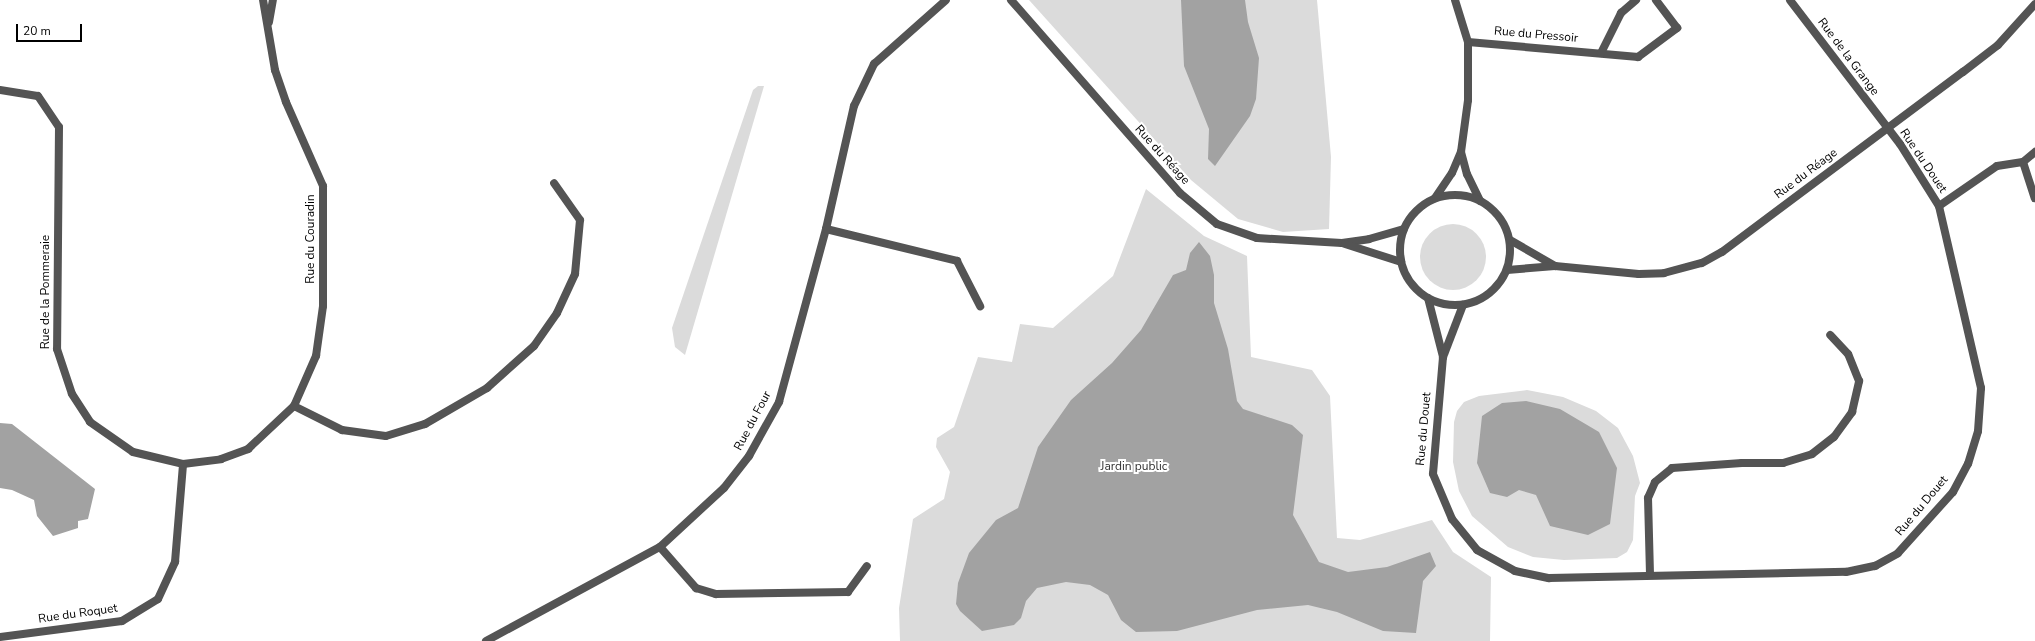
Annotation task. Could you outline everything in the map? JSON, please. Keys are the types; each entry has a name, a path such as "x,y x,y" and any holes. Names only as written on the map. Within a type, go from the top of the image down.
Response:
{"street":[{"name":"Rue du Couradin","path":"183,464 221,459 248,449 294,406 316,356 323,306 323,186 286,102 275,70 263,0"},
{"path":"268,28 273,0"},
{"name":"Rue du Four","path":"486,641 660,547 724,488 749,456 779,402 826,229 854,106 874,64 946,0"},
{"name":"Rue du Réage","path":"1011,0 1180,193 1217,224 1257,238 1342,243"},
{"path":"1435,198 1465,196 1480,201 1494,210 1504,224 1510,240 1511,255 1507,270 1490,294 1463,305 1445,305 1428,298 1416,289 1406,276 1401,262 1400,245 1404,229 1411,216 1435,198 1452,173 1461,152 1468,100 1468,42 1455,0"},
{"path":"1601,52 1621,13 1636,0"},
{"name":"Rue du Pressoir","path":"1468,42 1601,52 1638,57 1677,28 1656,0"},
{"name":"Rue de la Grange","path":"1790,0 1888,129"},
{"name":"Rue du Réage","path":"1555,266 1639,274 1664,273 1702,263 1722,252 1998,45 2035,4"},
{"name":"Rue de la Pommeraie","path":"0,90 38,96 59,127 57,350 72,394 90,422 133,452 183,464"},
{"name":"Rue du Douet","path":"1443,357 1433,474 1452,519 1478,550 1515,571 1549,578 1650,574 1846,572 1875,566 1898,553 1953,492 1968,464 1978,431 1981,388 1939,206 1888,129"},
{"path":"1461,152 1467,174 1480,201"},
{"path":"2035,152 2023,162 2035,198"},
{"name":"Rue du Douet","path":"1939,206 1997,166 2023,162"},
{"path":"294,406 342,430 386,436 425,424 487,388 534,346 557,313 575,274 580,220 554,183"},
{"path":"826,229 957,261 980,306"},
{"path":"1342,243 1369,240 1404,229"},
{"path":"1510,240 1555,266"},
{"path":"1342,243 1401,262"},
{"path":"1507,270 1555,266"},
{"path":"1428,298 1443,357"},
{"path":"1443,357 1463,305"},
{"path":"1650,574 1648,498 1655,482 1672,468 1742,463 1783,463 1812,454 1834,437 1852,412 1859,381 1848,354 1830,335"},
{"name":"Rue du Roquet","path":"0,637 122,621 158,599 175,562 183,464"},
{"path":"660,547 696,588 716,594 848,592 867,566"}],"green space":[{"path":"1029,0 1317,0 1331,157 1329,229 1283,232 1238,219 1191,180"},
{"path":"758,86 764,86 685,355 675,347 672,328 753,90"},
{"name":"Jardin public","path":"1146,189 1204,236 1247,256 1251,357 1312,370 1330,396 1337,538 1360,540 1432,520 1453,552 1491,577 1490,641 900,641 899,608 913,519 944,499 950,472 936,447 937,438 954,427 978,357 1012,362 1020,324 1053,328 1113,276"},
{"path":"1453,224 1466,227 1476,234 1483,244 1486,257 1483,270 1476,280 1466,287 1453,290 1440,287 1430,280 1423,270 1420,257 1423,244 1430,234 1440,227"},
{"path":"1527,390 1563,397 1596,411 1618,428 1633,456 1640,483 1635,496 1633,540 1627,552 1617,558 1564,560 1533,557 1508,547 1472,516 1459,491 1453,462 1454,422 1457,411 1464,402 1479,396"}],"shaded area":[{"path":"1181,0 1245,0 1248,22 1259,58 1256,99 1250,116 1215,166 1208,159 1209,129 1184,66"},
{"path":"1199,242 1210,256 1214,275 1214,303 1228,349 1237,401 1243,409 1292,425 1303,435 1293,515 1319,562 1348,572 1387,567 1430,552 1436,566 1423,581 1416,633 1383,631 1337,612 1308,605 1257,610 1177,631 1136,632 1121,620 1108,595 1090,585 1066,582 1037,588 1026,601 1021,618 1014,625 982,631 960,611 956,604 958,583 969,553 996,520 1018,508 1038,447 1071,400 1112,363 1141,330 1173,275 1186,270 1190,253"},
{"path":"1526,401 1560,409 1599,432 1617,468 1610,524 1588,535 1550,526 1536,495 1519,490 1507,497 1490,493 1477,463 1482,416 1502,403"},
{"path":"0,423 12,424 95,489 88,519 78,521 78,528 53,536 37,516 34,500 12,490 0,488"}]}
